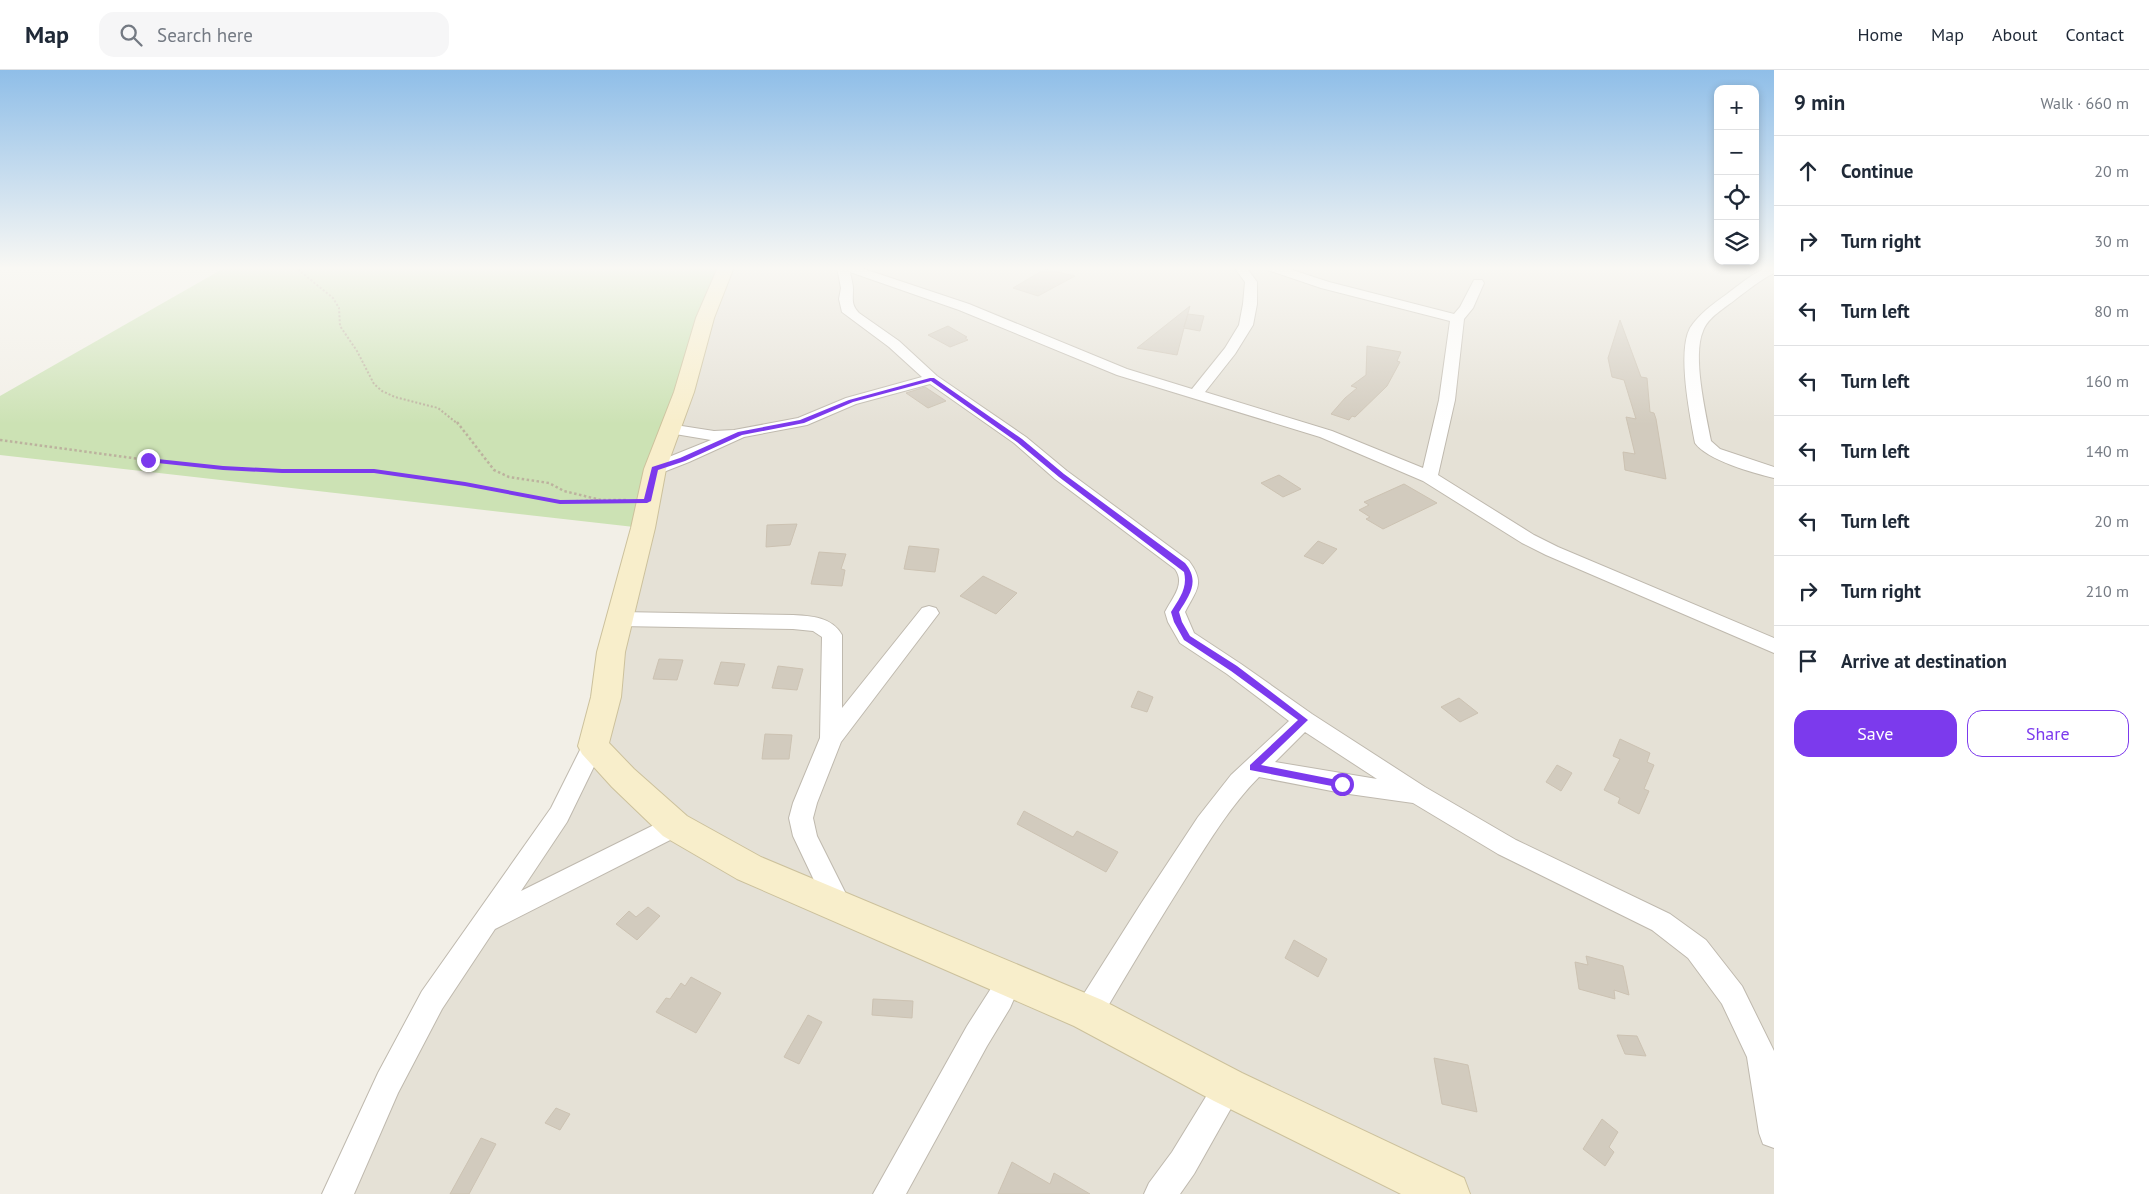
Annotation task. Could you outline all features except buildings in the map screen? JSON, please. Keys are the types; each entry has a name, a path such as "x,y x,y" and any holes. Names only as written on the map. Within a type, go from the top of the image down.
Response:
{"street":[{"path":"338,1194 388,1083 432,1000 559,814 593,746 606,697 611,652 643,528 655,469 684,392 705,319"},
{"path":"859,319 894,344 932,379 1020,440 1061,475 1182,565 1188,571 1190,579 1188,592 1175,612 1187,638 1234,669 1304,720 1417,794 1507,847 1661,922 1697,948 1732,995 1761,1055 1774,1133"},
{"path":"994,319 1122,372 1310,428 1429,477 1552,552 1774,646"},
{"path":"1194,395 1239,338 1247,319"},
{"path":"1429,477 1447,400 1457,319"},
{"path":"1705,319 1696,330 1692,342 1696,397 1703,443 1714,452 1774,473"},
{"path":"669,429 714,436 802,422 851,401 932,379"},
{"path":"655,469 683,459 740,433"},
{"path":"840,908 805,836 800,818 831,738 929,613"},
{"path":"620,619 793,622 815,624 827,628 832,634 831,738"},
{"path":"1088,1014 1186,857 1223,803 1253,767 1304,720"},
{"path":"593,746 623,778 675,826 749,868 1009,978 1088,1014 1228,1087 1448,1194"},
{"path":"1253,767 1342,784 1417,794"},
{"path":"487,920 675,826"},
{"path":"889,1194 977,1036 1000,999 1009,978"},
{"path":"1160,1194 1184,1162 1228,1087"}],"path":[{"path":"340,319 340,326 357,351 374,384 382,391 395,397 438,408 454,419 494,470 509,477 549,483 564,491 601,500"},
{"path":"0,440 223,468 282,471 374,471 465,484 560,502 601,500 647,501"}],"shaded area":[{"path":"710,319 1774,319 1774,1194 338,1194 388,1083 593,746 611,652"}],"green space":[{"path":"134,319 709,319 643,528 0,455 0,396"}],"route":[{"path":"148,460 223,468 282,471 374,471 465,484 560,502 601,500 647,501 655,469 683,459 740,433 802,422 851,401 932,379 1020,440 1061,475 1188,571 1190,579 1188,592 1179,603 1175,612 1187,638 1234,669 1304,720 1253,767 1342,784"}]}
